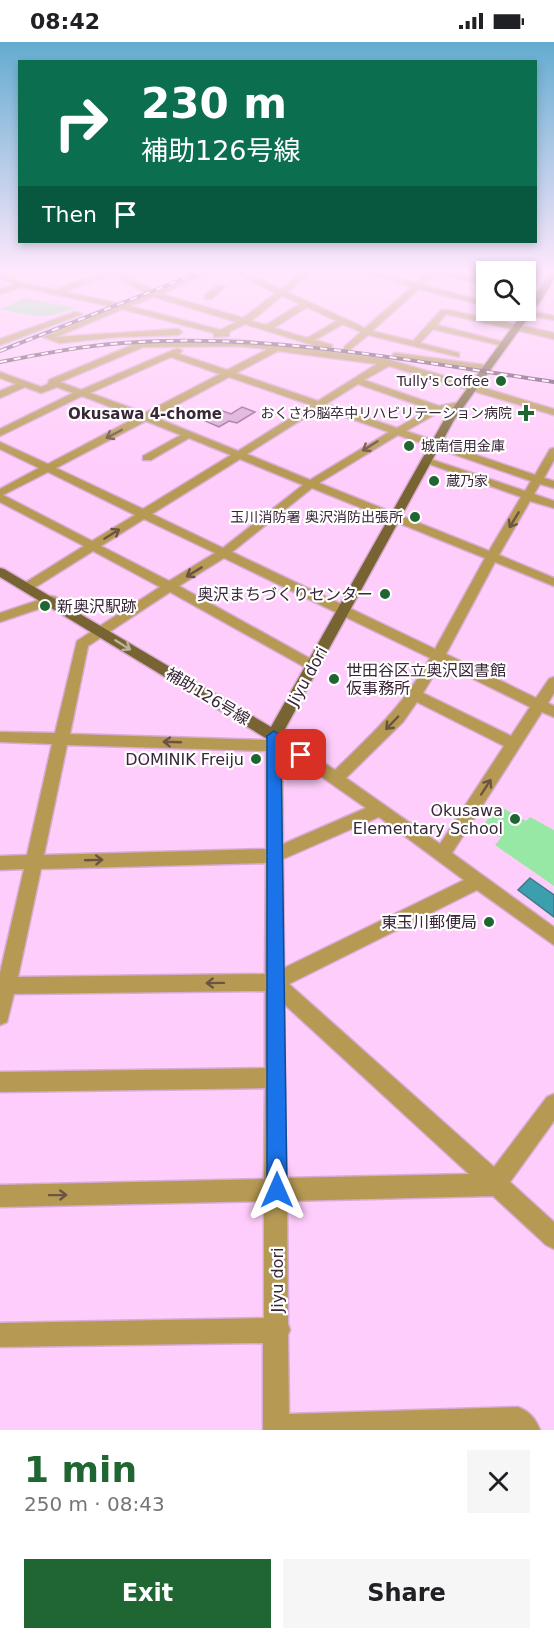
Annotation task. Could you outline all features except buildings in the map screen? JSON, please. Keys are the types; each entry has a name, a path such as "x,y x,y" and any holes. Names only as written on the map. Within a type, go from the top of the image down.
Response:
{"main road":[{"name":"Jiyu dori","path":"273,741 435,445 508,337"},
{"name":"補助126号線","path":"1,573 51,600 273,741"}],"street":[{"path":"48,337 60,340 91,337"},
{"path":"0,433 81,393 209,337"},
{"path":"246,337 487,366"},
{"path":"298,337 329,347"},
{"path":"309,340 315,337"},
{"path":"347,349 361,337"},
{"path":"384,337 487,366"},
{"path":"414,345 421,337"},
{"path":"477,337 503,343"},
{"path":"554,412 387,362 201,341 142,344 52,382 189,434 554,582"},
{"path":"0,493 277,348"},
{"path":"170,354 554,485"},
{"path":"27,587 387,362"},
{"path":"0,375 41,390 56,384"},
{"path":"358,381 438,409"},
{"path":"0,395 24,384"},
{"path":"0,1016 3,986 35,861 82,644 224,553 311,484 394,431 438,409 460,405"},
{"path":"147,458 189,434"},
{"path":"0,445 554,712"},
{"path":"335,778 398,718 414,695 438,657 492,557 554,451"},
{"path":"426,461 554,505"},
{"path":"0,498 313,666"},
{"path":"0,618 51,600"},
{"path":"442,854 554,682"},
{"path":"414,695 514,744"},
{"path":"0,739 273,741"},
{"name":"補助126号線","path":"273,741 335,778 380,809 554,937"},
{"name":"Jiyu dori","path":"273,741 278,1330 276,1428"},
{"path":"0,863 273,856 380,809"},
{"path":"3,986 274,982 479,881"},
{"path":"274,982 494,1185 554,1237"},
{"path":"0,1082 276,1078"},
{"path":"494,1185 554,1104"},
{"path":"0,1196 494,1185"},
{"path":"0,1335 278,1330"},
{"path":"276,1428 518,1420 527,1430"}],"shaded area":[{"path":"499,806 526,821 530,817 554,830 554,886 495,845 501,838 482,826"},
{"path":"530,878 554,895 554,917 518,890"}],"railway":[{"path":"0,351 36,337"},
{"path":"0,362 69,349 121,343 243,342 399,358 554,382"}],"place":[{"name":"Tully's Coffee","path":"501,381"},
{"name":"おくさわ脳卒中リハビリテーション病院","path":"526,413"},
{"name":"城南信用金庫","path":"409,446"},
{"name":"蔵乃家","path":"434,481"},
{"name":"玉川消防署 奥沢消防出張所","path":"415,517"},
{"name":"奥沢まちづくりセンター","path":"385,594"},
{"name":"新奥沢駅跡","path":"45,606"},
{"name":"世田谷区立奥沢図書館 仮事務所","path":"334,679"},
{"name":"DOMINIK Freiju","path":"256,759"},
{"name":"Okusawa Elementary School","path":"515,819"},
{"name":"東玉川郵便局","path":"489,922"}],"district":[{"name":"Okusawa 4-chome","path":"145,414"}],"route":[{"path":"277,1190 272,756 274,736 301,755"}]}
